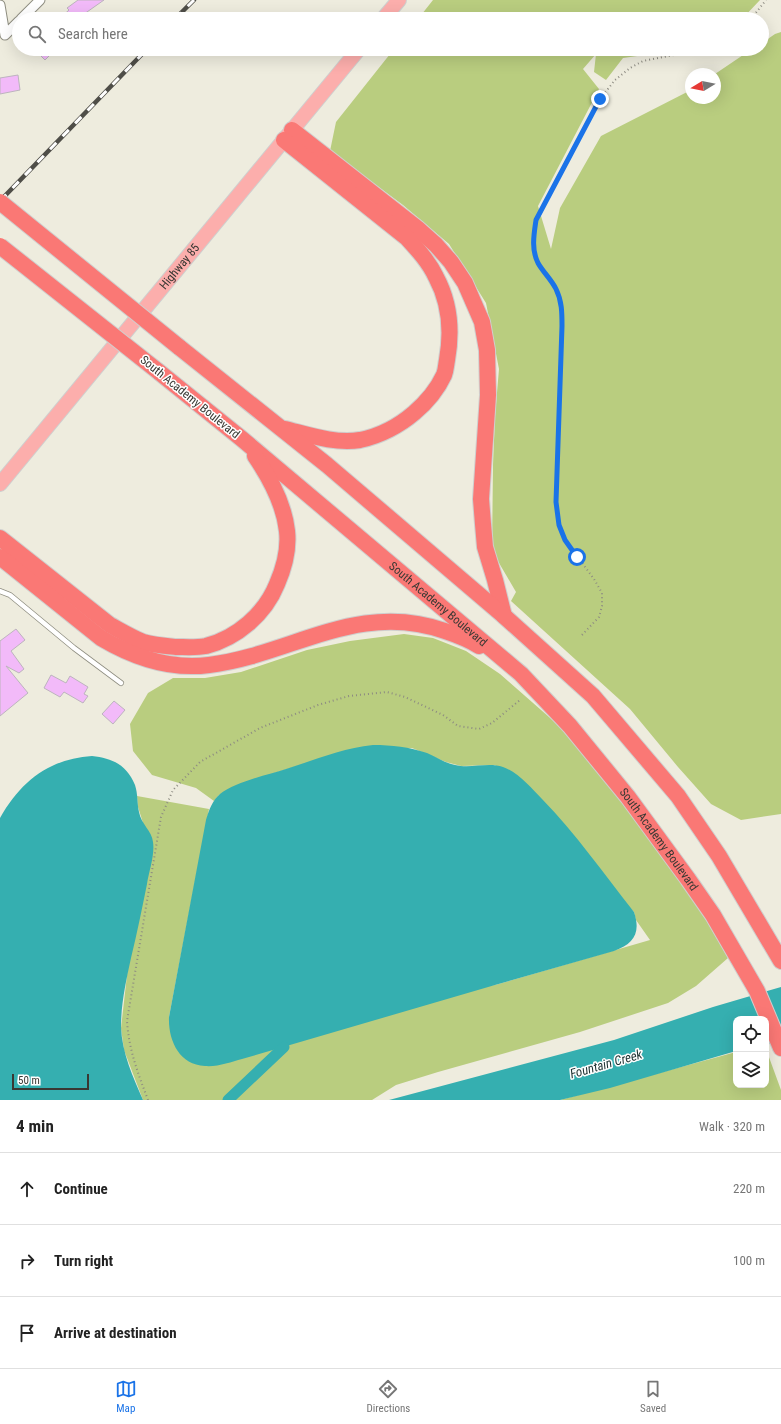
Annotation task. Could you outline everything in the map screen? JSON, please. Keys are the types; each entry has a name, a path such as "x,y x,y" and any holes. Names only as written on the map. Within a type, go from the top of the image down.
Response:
{"highway":[{"path":"280,428 334,440 360,440 382,433 406,420 427,402 444,374 449,350 450,321 445,298 436,277 422,254 407,238 288,135"},
{"path":"288,135 417,228 436,245 451,262 474,302 482,322 487,350 488,395 481,499 482,524 485,547 504,616"},
{"path":"0,202 327,465 504,616 593,696 678,796 719,856 781,961"},
{"name":"South Academy Boulevard","path":"0,246 242,439 521,674 570,726 628,797 688,879 713,915 757,990 781,1048"},
{"path":"0,538 110,625 127,635 144,642 163,646 205,646 224,640 244,628 260,612 273,594 286,556 287,531 282,507 264,470 242,439"},
{"path":"0,557 101,638 137,656 160,662 187,666 208,665 236,660 344,627 382,622 406,622 432,626 469,640 521,674"}],"main road":[{"path":"389,12 399,0"},
{"name":"Highway 85","path":"0,484 353,56"}],"street":[{"path":"28,12 40,0"},
{"path":"0,5 5,35 12,28"}],"lane":[{"path":"0,591 10,595 74,648 121,683"}],"path":[{"path":"757,12 766,0"},
{"path":"582,635 599,618 602,606 602,593 565,540 559,525 556,502 562,307 556,289 538,263 534,249 536,220 600,99 615,80 630,68 643,61 668,56"},
{"path":"148,1100 136,1068 128,1040 126,1021 161,817 173,790 200,762 260,728 318,705 349,696 387,692 405,697 443,715 458,726 479,729 492,723 520,700"}],"green space":[{"path":"433,0 760,0 749,12 424,12"},
{"path":"781,32 781,814 741,820 711,804 630,709 511,601 516,592 492,551 493,465 499,369 486,303 449,244 403,205 330,151 336,122 388,56 594,56 583,69 599,89 538,206 551,249 560,208 601,136 685,93 685,104 721,104 721,70 742,56 769,56 769,38"},
{"path":"596,56 637,56 623,58 606,80 594,72"},
{"path":"404,634 433,638 466,651 500,674 557,724 628,804 687,887 728,958 696,986 668,1003 580,1032 396,1085 372,1100 143,1100 124,1050 121,1028 144,826 138,807 137,796 209,809 169,1017 495,985 650,940 636,920 634,912 495,765 461,766 446,762 412,748 323,758 249,781 219,795 214,801 196,788 152,775 133,751 130,724 148,693 173,678 205,678 241,672 307,650 350,641"},
{"path":"733,1053 733,1088 769,1088 769,1057 781,1090 781,1100 560,1100"}],"water":[{"path":"373,745 414,749 455,765 485,765 503,767 519,776 554,812 590,854 634,912 637,926 634,937 627,945 614,951 229,1063 215,1066 205,1066 196,1065 188,1061 177,1050 173,1042 169,1026 169,1017 206,820 213,803 220,794 242,782 339,752"},
{"path":"92,756 112,761 128,772 137,792 140,816 151,834 153,842 153,858 126,984 121,1018 123,1046 132,1074 143,1100 0,1100 0,818 17,793 38,774 62,762"},
{"name":"Fountain Creek","path":"781,987 781,1041 769,1043 769,1016 733,1016 733,1052 610,1088 560,1100 389,1100 614,1040 713,1007"}],"building":[{"path":"78,0 104,0 87,12 67,12 69,10 67,8"},
{"path":"41,56 49,56 45,60"},
{"path":"18,75 20,90 0,94 0,78"},
{"path":"16,629 25,640 11,651 24,669 19,673 6,666 28,693 0,716 0,641"},
{"path":"51,675 66,683 70,676 88,687 84,694 88,696 83,703 64,692 60,697 44,688"},
{"path":"114,701 125,710 113,724 102,714"}],"waterway":[{"path":"228,1100 284,1047"}],"railway":[{"path":"182,12 194,0"},
{"path":"0,201 140,56"}],"route":[{"path":"577,557 565,540 559,525 556,502 562,307 556,289 538,263 534,249 534,235 536,220 600,99"}]}
